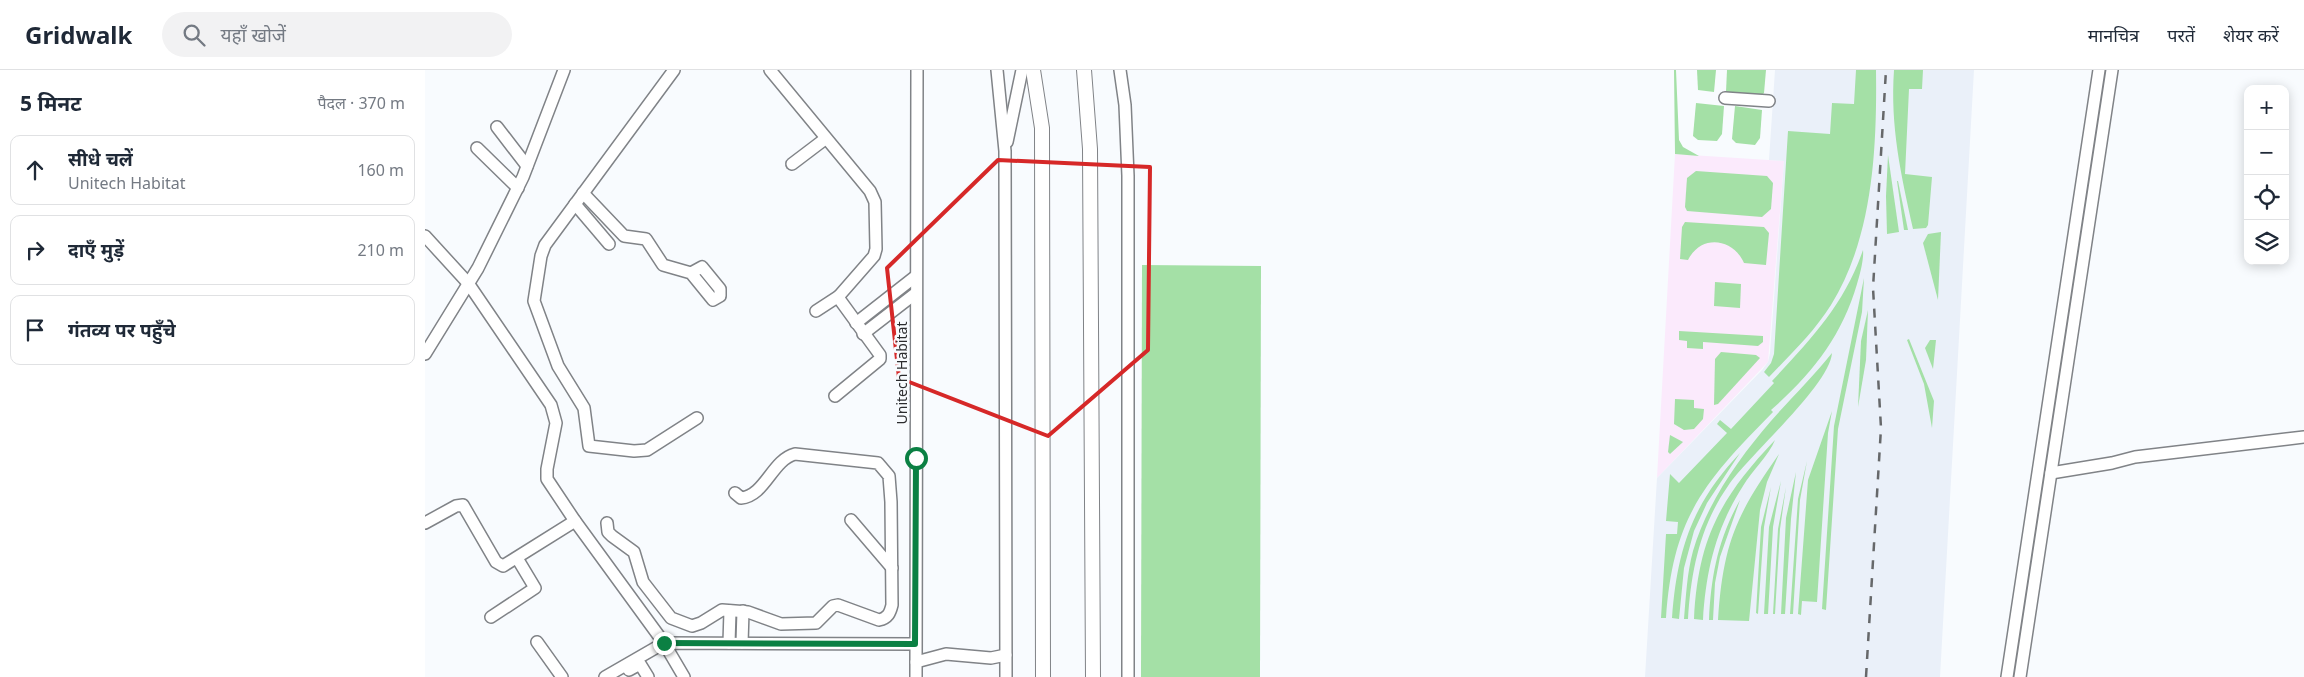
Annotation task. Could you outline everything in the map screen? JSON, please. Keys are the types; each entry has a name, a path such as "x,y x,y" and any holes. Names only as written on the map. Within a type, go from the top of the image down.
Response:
{"main road":[{"path":"1033,70 1041,128 1043,677"},
{"path":"1084,70 1090,149 1093,677"}],"street":[{"path":"425,354 478,268 518,188 564,70"},
{"path":"674,70 545,245 533,295 543,328 558,366 584,408 589,446 634,451 647,450 697,418"},
{"path":"771,70 825,139 870,191 875,202 876,249 874,256 839,296 816,311"},
{"name":"Unitech Habitat","path":"916,677 917,70"},
{"path":"997,70 1005,151 1006,677"},
{"path":"1005,151 1022,70"},
{"path":"1120,70 1125,105 1128,176 1128,677"},
{"path":"2007,677 2099,70"},
{"path":"2020,677 2112,70"},
{"path":"1725,98 1769,101"},
{"path":"497,128 527,166"},
{"path":"792,164 825,139"},
{"path":"477,148 518,188"},
{"path":"583,193 625,236 646,239 663,265 691,273"},
{"path":"575,204 609,244"},
{"path":"425,236 468,283 551,405 556,423 547,469 547,479 575,521 664,643 684,677"},
{"path":"856,323 916,276"},
{"path":"863,334 916,293"},
{"path":"835,396 880,359 880,355 863,334 839,296"},
{"path":"2051,473 2112,463 2135,457 2304,437"},
{"path":"607,523 608,532 634,552 643,582 671,618 692,626 701,623 722,610 743,611 781,624 816,622 833,606 838,605 879,620 885,618 892,605 891,502 889,476 878,463 795,454 785,458 751,495 741,498 735,494"},
{"path":"425,523 456,506 463,505 496,562 503,566 575,521"},
{"path":"851,520 892,568"},
{"path":"491,617 535,588 517,558"},
{"path":"729,643 730,611"},
{"path":"742,643 743,611"},
{"path":"537,642 562,677"},
{"path":"605,677 664,643 915,644"},
{"path":"916,662 947,654 991,658 1006,655"},
{"path":"619,677 640,664 648,677"}],"highlighted area":[{"path":"998,160 1150,167 1148,350 1048,436 899,378 887,268"}],"shaded area":[{"path":"1775,70 1974,70 1940,677 1645,677 1657,478 1762,370 1768,362 1770,353 1784,161 1769,160"},
{"path":"1675,154 1784,161 1768,362 1657,478"}],"green space":[{"path":"1674,70 1676,70 1679,140 1683,147 1699,156 1675,154"},
{"path":"1697,70 1716,70 1714,92 1698,90"},
{"path":"1727,70 1766,70 1764,93 1762,95 1726,92"},
{"path":"1856,70 1876,70 1876,100 1870,192 1856,251 1845,279 1831,305 1802,342 1769,377 1764,372 1771,363 1774,354 1788,131 1830,134 1832,103 1854,104"},
{"path":"1894,70 1923,70 1922,89 1909,89 1905,174 1932,177 1928,225 1926,228 1913,229 1904,189 1895,131"},
{"path":"1696,103 1724,106 1722,134 1717,141 1698,140 1693,136"},
{"path":"1735,106 1762,110 1760,138 1755,145 1736,143 1732,139"},
{"path":"1888,155 1899,232 1887,234 1886,196"},
{"path":"1696,171 1767,176 1773,183 1771,209 1762,217 1687,211 1685,207 1687,178"},
{"path":"1898,181 1908,230 1904,230"},
{"path":"1685,222 1764,227 1769,233 1766,265 1744,263 1732,248 1717,242 1701,246 1688,260 1680,259 1682,227"},
{"path":"1941,232 1938,300 1923,243 1928,234"},
{"path":"1863,250 1863,258 1851,303 1843,321 1824,353 1800,382 1771,410 1773,412 1728,460 1696,503 1676,553 1666,618 1661,618 1666,534 1677,534 1678,522 1666,521 1670,474 1679,483 1727,433 1717,424 1720,420 1731,429 1774,383 1772,381 1813,336 1836,305 1855,270"},
{"path":"1142,265 1261,266 1260,677 1141,677"},
{"path":"1864,278 1862,312 1838,429 1826,610 1822,609 1834,426"},
{"path":"1715,282 1741,284 1740,308 1714,306"},
{"path":"1868,310 1866,360 1858,407 1861,341"},
{"path":"1679,331 1763,336 1763,342 1758,346 1703,342 1703,349 1687,348 1687,341 1679,340"},
{"path":"1909,339 1934,401 1932,428 1924,384 1907,340"},
{"path":"1930,340 1936,340 1933,369 1925,348"},
{"path":"1721,352 1756,355 1760,358 1718,404 1714,405 1715,359"},
{"path":"1832,353 1828,367 1818,383 1738,473 1718,501 1710,517 1699,550 1692,584 1688,619 1684,619 1688,576 1693,551 1715,499 1759,435"},
{"path":"1675,399 1694,400 1694,408 1704,409 1703,419 1694,429 1684,430 1674,424"},
{"path":"1832,411 1828,433 1817,602 1802,601 1801,615 1798,614 1808,480"},
{"path":"1670,435 1683,442 1670,454 1668,452"},
{"path":"1775,440 1743,486 1726,518 1719,534 1710,567 1703,620 1694,619 1696,590 1701,565 1707,542 1716,520 1740,481"},
{"path":"1740,453 1707,503 1694,531 1684,568 1679,619 1672,618 1678,571 1690,529 1710,491"},
{"path":"1779,454 1767,482 1760,510 1749,621 1718,620 1724,571 1734,531 1752,495"},
{"path":"1807,461 1800,500 1793,614 1790,614 1798,499"},
{"path":"1796,472 1785,614 1781,614 1786,518"},
{"path":"1781,481 1773,527 1768,614 1764,614 1769,527"},
{"path":"1771,487 1764,527 1758,614 1756,613 1761,527"},
{"path":"1786,487 1780,529 1775,614 1773,614 1778,529"},
{"path":"1740,500 1720,557 1715,583 1713,620 1709,620 1717,558 1726,529"}],"railway":[{"path":"1866,677 1881,428 1873,288 1886,70"}],"route":[{"path":"664,643 915,644 916,458"}]}
